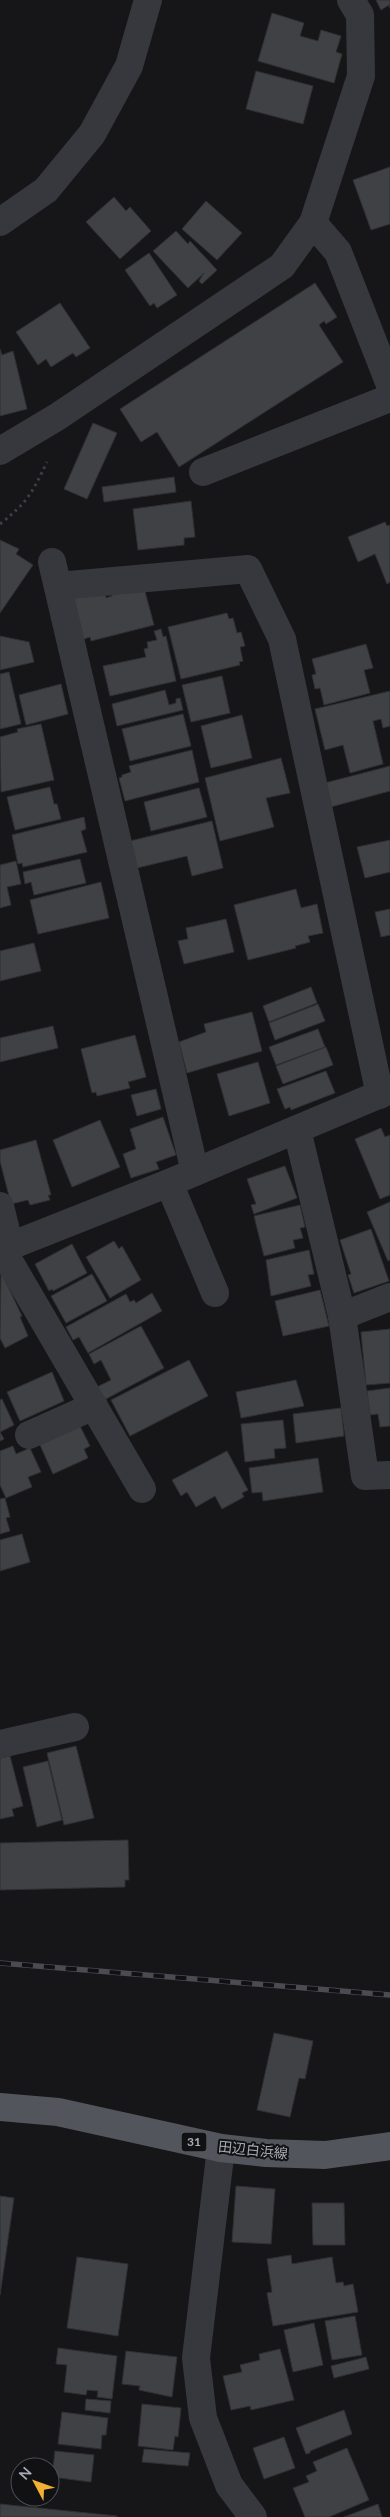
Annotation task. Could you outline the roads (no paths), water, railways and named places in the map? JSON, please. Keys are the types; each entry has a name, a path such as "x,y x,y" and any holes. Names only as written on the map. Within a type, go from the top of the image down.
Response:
{"main road":[{"name":"田辺白浜線","path":"0,2108 58,2112 221,2148 266,2153 324,2155 390,2146"}],"street":[{"path":"0,222 46,190 92,134 129,66 148,0"},
{"path":"0,451 57,417 282,266 313,222 361,76 360,16 351,0"},
{"path":"313,222 338,252 390,385"},
{"path":"203,472 390,398"},
{"path":"4,1249 169,1183 385,1093 282,639 248,569 55,574 195,1172"},
{"path":"297,1130 342,1316 365,1476 390,1475"},
{"path":"169,1183 215,1293"},
{"path":"0,1206 4,1249 142,1489"},
{"path":"342,1316 390,1297"},
{"path":"29,1436 94,1406"},
{"path":"0,1744 75,1727"},
{"path":"221,2148 196,2358 203,2418 229,2485 253,2517"}],"railway":[{"path":"0,1963 390,1995"}]}
